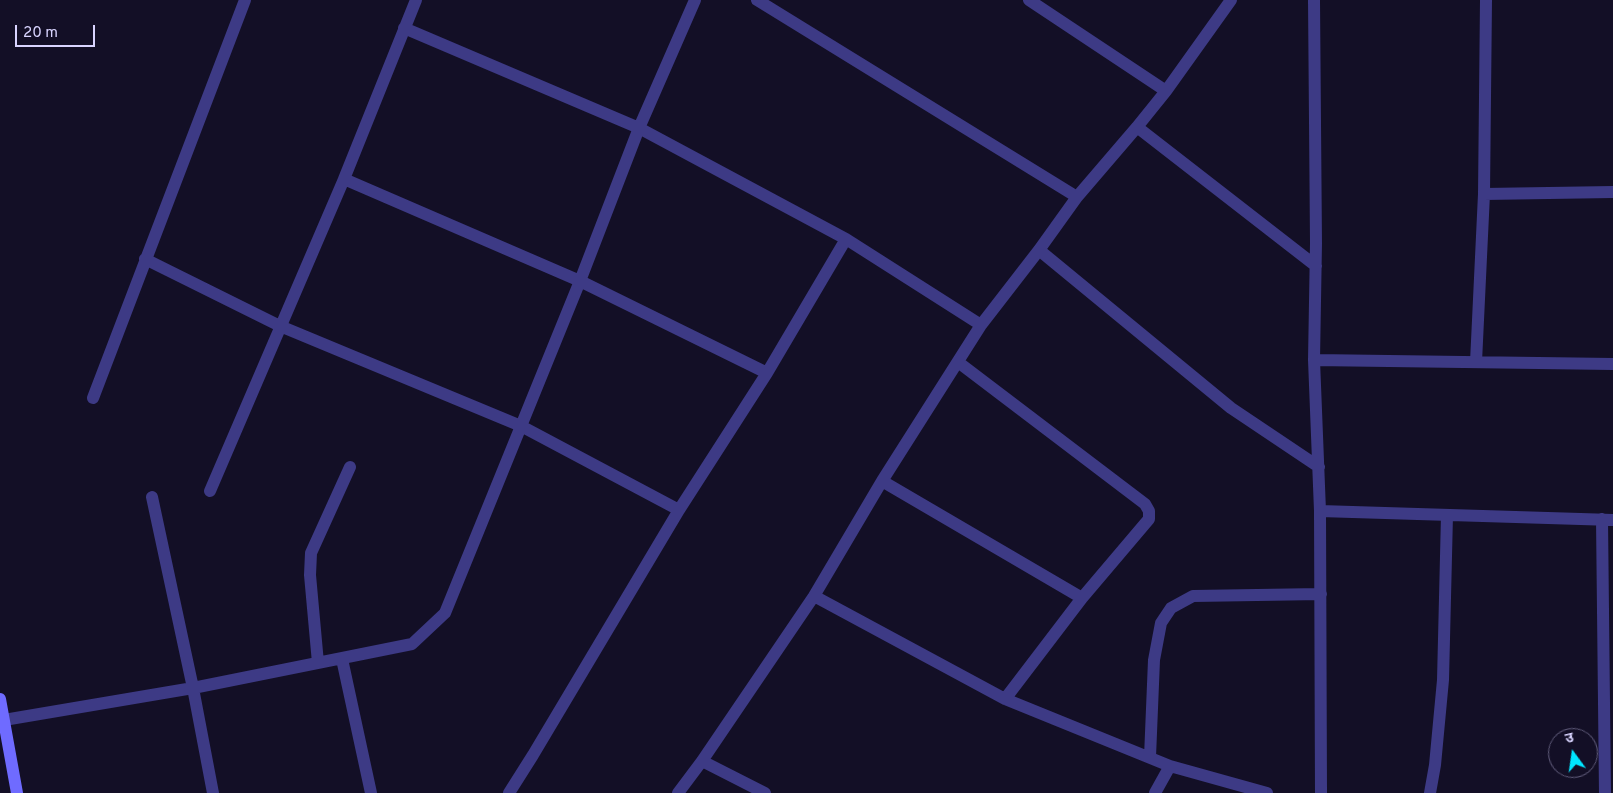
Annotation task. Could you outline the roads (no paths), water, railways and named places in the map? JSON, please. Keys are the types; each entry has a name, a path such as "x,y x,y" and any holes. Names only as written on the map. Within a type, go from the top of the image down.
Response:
{"main road":[{"path":"0,700 17,793"}],"street":[{"path":"93,398 245,0"},
{"path":"210,491 344,179 416,0"},
{"path":"4,720 194,688 318,663 342,660 412,644 445,613 580,281 639,128 695,0"},
{"path":"757,0 1077,197"},
{"path":"1029,0 1166,91"},
{"path":"678,793 702,761 814,596 882,481 981,325 1077,197 1137,128 1166,91 1231,0"},
{"path":"1314,0 1316,266 1314,360 1320,511 1321,793"},
{"path":"1476,362 1484,194 1486,0"},
{"path":"404,28 639,128 846,239 981,325"},
{"path":"1137,128 1316,266"},
{"path":"344,179 580,281 766,373"},
{"path":"1484,194 1613,192"},
{"path":"509,793 679,510 766,373 846,239"},
{"path":"1039,250 1231,408 1319,467"},
{"path":"145,260 280,326 521,426 679,510"},
{"path":"1314,360 1613,364"},
{"path":"958,362 1145,504 1149,512 1149,519 1082,598 1005,699"},
{"path":"318,663 310,574 311,553 350,467"},
{"path":"882,481 1082,598"},
{"path":"152,496 194,688 213,793"},
{"path":"1320,511 1607,520 1605,793"},
{"path":"1430,793 1435,765 1443,680 1447,515"},
{"path":"1150,757 1154,660 1161,624 1170,608 1193,596 1321,594"},
{"path":"814,596 1005,699 1170,766 1267,793"},
{"path":"342,660 371,793"},
{"path":"702,761 766,793"},
{"path":"1155,793 1170,766"}]}
